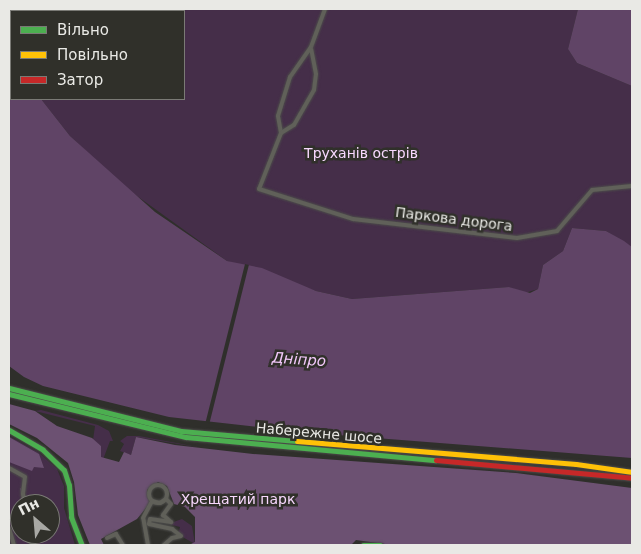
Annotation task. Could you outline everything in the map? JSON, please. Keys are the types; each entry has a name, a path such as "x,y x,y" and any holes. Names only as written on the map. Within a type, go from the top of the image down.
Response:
{"main road":[{"name":"Набережне шосе","path":"9,388 181,431 567,463 632,472"},
{"name":"Набережне шосе","path":"9,394 186,437 632,478"},
{"path":"9,430 44,450 64,470 69,485 71,517 82,545"},
{"path":"363,545 380,545"}],"street":[{"path":"311,47 316,74 314,90 294,125 281,133 278,116 290,77 311,47 325,9"},
{"name":"Паркова дорога","path":"281,133 258,189 353,219 517,238 557,231 592,190 632,186"},
{"path":"9,468 25,477 23,494"},
{"path":"148,545 142,522 159,502 171,504 163,515 171,522 150,519 149,524 172,529 181,536 172,538 164,545"},
{"path":"9,528 14,545"},
{"path":"106,538 116,534 123,545"}],"green space":[{"name":"Труханів острів","path":"9,9 578,9 568,49 577,63 632,86 632,247 606,231 572,228 563,251 543,265 538,289 525,293 509,287 352,299 316,291 227,261 126,188 70,136 42,100 185,100 185,10 10,10 10,34"},
{"name":"Хрещатий парк","path":"9,404 35,411 57,426 92,438 101,446 101,457 119,462 124,452 131,455 136,437 175,445 253,454 516,473 632,488 632,545 392,545 356,540 351,545 189,545 195,542 195,517 185,507 174,504 167,486 158,482 147,490 150,503 137,519 101,539 104,545 90,545 78,515 74,482 68,463 37,438 9,424"},
{"path":"41,410 98,425 109,431 113,441 110,441 98,473 101,446 93,440 95,426 35,411"},
{"path":"9,436 38,452 57,469 64,486 64,508 75,545 9,545"},
{"path":"127,436 139,436 203,448 136,437 131,455 120,451 124,444 120,441"},
{"path":"9,437 39,454 44,468 34,467 32,471 9,462"},
{"path":"182,519 192,526 195,544 172,531 179,531 180,527 168,524"}],"water":[{"path":"578,9 632,9 632,86 577,63 568,49"},
{"name":"Дніпро","path":"9,55 10,100 42,100 70,136 155,212 227,261 262,268 316,291 352,299 509,287 530,293 538,289 543,265 563,251 572,228 606,231 632,247 632,458 312,433 169,417 43,386 24,377 9,366"}],"pier":[{"path":"245,264 249,265 209,423 206,422"}],"waterway":[{"path":"20,488 21,494"}],"traffic: fast":[{"path":"9,388 181,431 297,441"},
{"path":"9,394 186,437 436,460"},
{"path":"9,430 43,450 64,470 69,485 71,517 82,545"},
{"path":"363,545 380,545"}],"traffic: slow":[{"path":"297,441 576,464 632,472"}],"traffic: jam":[{"path":"436,460 632,478"}]}
